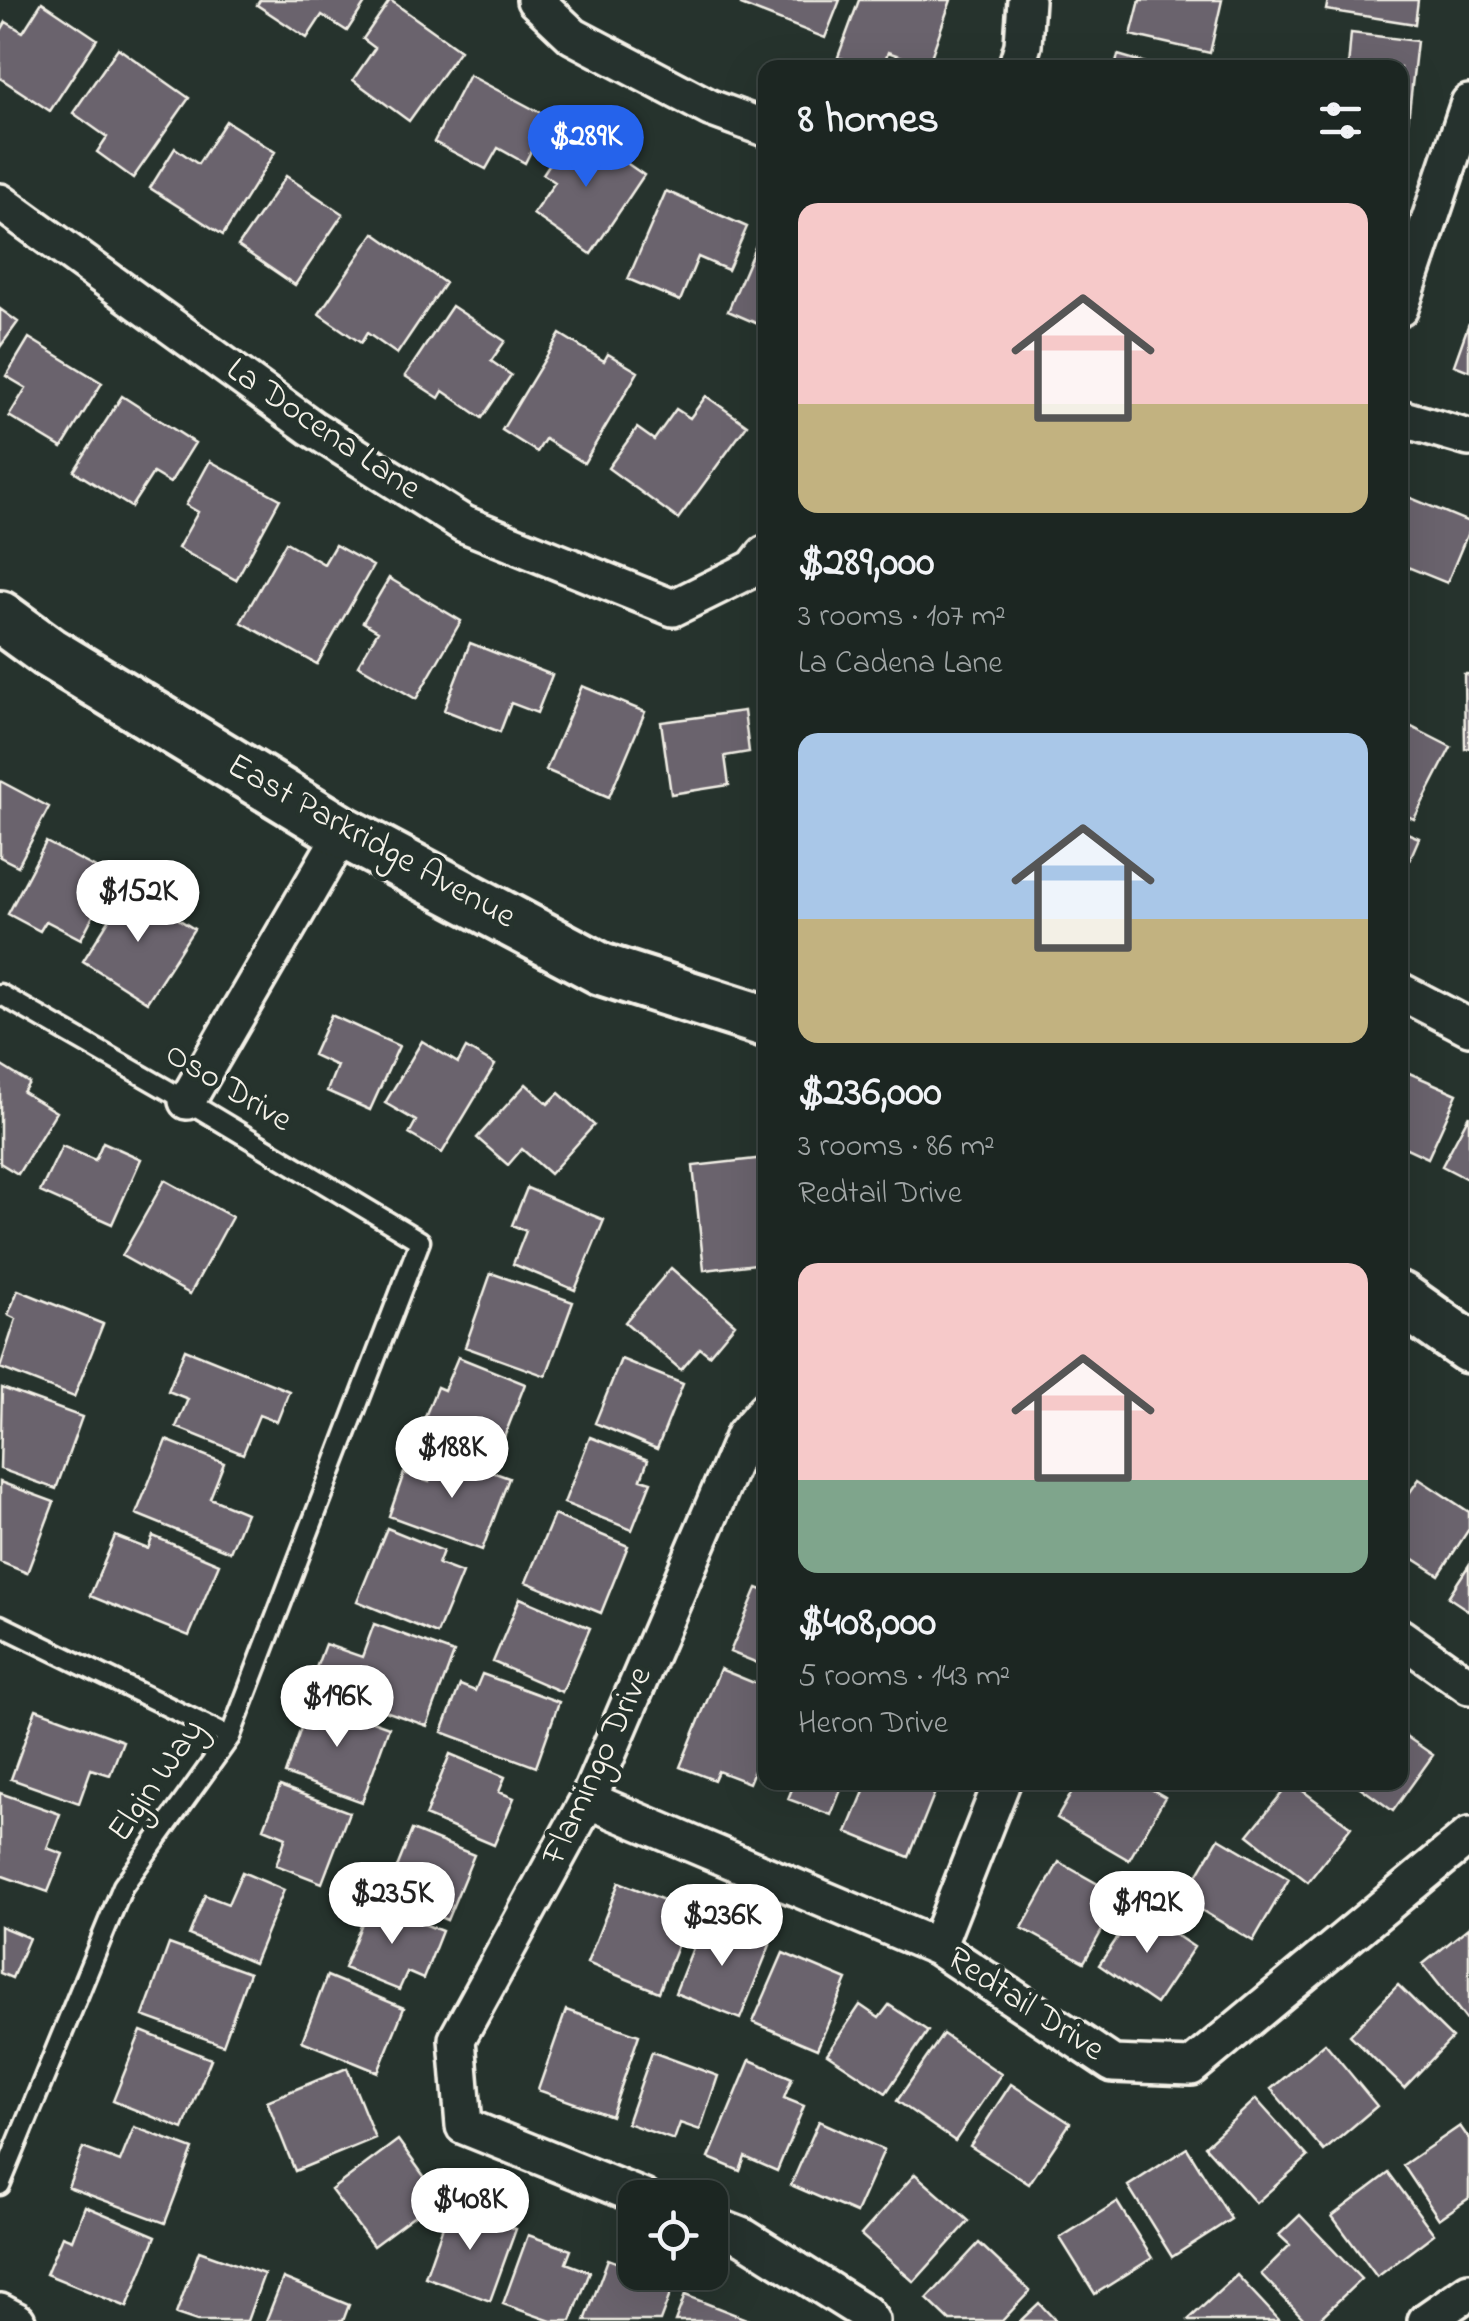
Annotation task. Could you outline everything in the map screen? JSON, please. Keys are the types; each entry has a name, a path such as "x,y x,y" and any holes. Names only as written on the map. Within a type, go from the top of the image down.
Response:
{"main road":[{"name":"East Parkridge Avenue","path":"0,616 48,652 344,832 602,969 758,1019"},
{"path":"1408,1304 1469,1347"}],"street":[{"path":"535,0 573,36 710,108 758,125"},
{"path":"1019,60 1024,45 1026,0"},
{"path":"1408,284 1469,103"},
{"name":"La Docena Lane","path":"0,202 312,428 464,524 673,608 758,563"},
{"path":"1408,420 1469,438"},
{"path":"187,1101 344,832"},
{"path":"1408,993 1468,1019"},
{"name":"Flamingo Drive","path":"618,2188 464,2126 457,2039 588,1800 744,1435 758,1418"},
{"path":"1408,1643 1469,1686"},
{"path":"937,1947 999,1790"},
{"name":"Redtail Drive","path":"588,1800 937,1947 1113,2064 1191,2067 1469,1836"},
{"path":"728,2231 865,2318"},
{"path":"1426,2321 1469,2291"},
{"path":"0,2312 17,2321"}],"lane":[{"name":"Oso Drive","path":"0,994 420,1241"},
{"name":"Elgin Way","path":"0,2184 123,1886 230,1737 420,1241"},
{"path":"0,1625 230,1737"}],"building":[{"path":"260,0 367,0 347,31 322,15 307,38 257,5"},
{"path":"390,0 460,50 409,121 353,80 375,48 363,39"},
{"path":"743,0 840,0 825,38 741,5"},
{"path":"859,0 951,0 930,60 911,60 888,52 885,60 838,57"},
{"path":"1140,0 1222,0 1210,53 1131,35"},
{"path":"1328,0 1418,0 1415,24 1326,10"},
{"path":"42,2 97,39 50,111 0,78 0,32 6,22 23,32"},
{"path":"1351,33 1417,41 1408,121 1408,60 1349,60"},
{"path":"118,48 189,98 133,178 97,152 107,137 73,113"},
{"path":"469,75 548,117 525,163 498,148 486,169 434,142"},
{"path":"226,121 275,152 223,235 150,188 175,148 198,164"},
{"path":"574,127 644,175 591,254 533,214 555,182 543,174"},
{"path":"286,176 343,214 295,285 238,246"},
{"path":"666,191 747,227 728,270 698,257 680,301 628,279"},
{"path":"374,233 445,283 397,354 367,333 361,343 319,314"},
{"path":"758,240 758,324 728,311"},
{"path":"452,306 505,341 491,361 511,375 482,418 443,391 439,398 405,376"},
{"path":"0,309 18,322 0,347"},
{"path":"1469,323 1469,371 1454,365"},
{"path":"560,334 604,361 608,354 638,372 584,463 545,439 537,452 502,430"},
{"path":"29,338 102,383 62,448 9,416 26,388 6,376"},
{"path":"122,396 195,443 170,483 153,473 131,507 74,471"},
{"path":"706,396 747,425 678,519 608,468 637,428 654,440 676,409 690,418"},
{"path":"210,461 280,499 236,580 178,548 198,512 186,505"},
{"path":"1408,497 1469,522 1447,583 1408,567"},
{"path":"286,542 324,564 335,545 373,566 317,664 241,622"},
{"path":"389,578 461,621 416,699 358,665 378,631 363,622"},
{"path":"470,643 552,675 537,713 511,703 500,732 444,710"},
{"path":"1464,674 1469,674 1469,748 1465,749"},
{"path":"582,686 645,712 609,797 546,770"},
{"path":"744,711 749,752 725,756 729,785 671,794 661,722"},
{"path":"1408,725 1451,747 1414,819 1408,816"},
{"path":"0,781 49,807 18,866 0,857"},
{"path":"1408,833 1419,838 1408,863"},
{"path":"46,842 113,877 81,939 46,921 40,931 8,914"},
{"path":"129,888 194,929 147,1002 83,961"},
{"path":"331,1015 399,1046 370,1110 327,1091 337,1066 313,1055"},
{"path":"422,1041 458,1063 466,1048 495,1065 442,1153 409,1134 416,1121 385,1103"},
{"path":"0,1065 29,1083 23,1092 56,1112 18,1174 0,1163"},
{"path":"1408,1073 1457,1094 1428,1158 1408,1149"},
{"path":"526,1084 548,1104 559,1093 594,1125 550,1174 522,1149 508,1165 477,1138"},
{"path":"1469,1115 1469,1180 1442,1166"},
{"path":"103,1142 141,1159 112,1224 40,1192 62,1146 95,1160"},
{"path":"758,1159 758,1264 704,1270 693,1166"},
{"path":"165,1180 232,1217 190,1294 122,1256"},
{"path":"527,1188 604,1220 575,1290 513,1264 526,1231 512,1225"},
{"path":"671,1268 735,1324 709,1355 700,1348 681,1370 625,1322"},
{"path":"491,1273 573,1302 546,1376 465,1347"},
{"path":"18,1290 103,1324 74,1397 0,1368 16,1319 8,1315"},
{"path":"185,1349 289,1391 277,1422 259,1415 243,1454 176,1427 188,1399 168,1391"},
{"path":"458,1357 525,1384 497,1455 422,1424 437,1387 444,1390"},
{"path":"621,1359 683,1384 657,1449 595,1423"},
{"path":"2,1388 82,1417 56,1489 0,1469"},
{"path":"590,1437 648,1460 641,1479 651,1482 632,1530 564,1503"},
{"path":"166,1440 224,1463 210,1498 246,1513 230,1552 136,1514"},
{"path":"440,1453 509,1478 482,1550 389,1516 404,1473 429,1482"},
{"path":"1419,1479 1469,1512 1469,1529 1439,1575 1408,1555 1408,1495"},
{"path":"0,1482 54,1502 27,1573 0,1562"},
{"path":"554,1515 628,1546 601,1613 526,1582"},
{"path":"387,1528 443,1551 438,1564 462,1573 437,1634 357,1601"},
{"path":"115,1536 148,1549 153,1536 219,1564 189,1636 90,1596"},
{"path":"1469,1565 1469,1611 1448,1597"},
{"path":"757,1588 758,1588 758,1663 730,1652"},
{"path":"520,1598 590,1628 562,1692 493,1662"},
{"path":"374,1624 454,1653 427,1726 310,1684 325,1644 362,1657"},
{"path":"720,1669 758,1685 758,1760 749,1783 718,1771 714,1780 680,1767"},
{"path":"482,1674 559,1702 536,1767 442,1732 460,1685 475,1691"},
{"path":"311,1699 389,1727 362,1802 285,1774"},
{"path":"36,1709 123,1741 110,1775 91,1769 79,1803 11,1779"},
{"path":"1408,1738 1433,1755 1408,1790"},
{"path":"450,1754 505,1777 499,1792 514,1798 494,1845 425,1816"},
{"path":"280,1786 349,1812 322,1883 276,1865 286,1837 264,1828"},
{"path":"792,1790 841,1790 831,1815 788,1799"},
{"path":"865,1790 936,1790 909,1857 847,1832"},
{"path":"1073,1790 1153,1790 1165,1797 1129,1860 1057,1818"},
{"path":"1285,1790 1302,1790 1351,1827 1308,1882 1248,1835"},
{"path":"1364,1790 1408,1790 1393,1811"},
{"path":"0,1793 60,1814 47,1848 63,1854 48,1892 0,1875"},
{"path":"412,1830 474,1855 447,1920 386,1895"},
{"path":"1219,1838 1289,1879 1253,1941 1183,1899"},
{"path":"1059,1862 1121,1897 1084,1962 1022,1928"},
{"path":"242,1872 284,1890 254,1963 189,1935 205,1895 228,1904"},
{"path":"619,1882 691,1911 659,1992 587,1963"},
{"path":"370,1903 442,1931 423,1979 407,1972 399,1990 344,1968"},
{"path":"1137,1909 1194,1947 1156,2004 1099,1965"},
{"path":"705,1918 770,1945 740,2019 675,1993"},
{"path":"0,1926 29,1938 12,1978 0,1973"},
{"path":"1469,1927 1469,2023 1423,1964"},
{"path":"169,1944 249,1973 223,2045 143,2016"},
{"path":"783,1953 847,1980 817,2049 753,2022"},
{"path":"327,1976 404,2008 378,2072 302,2041"},
{"path":"1398,1985 1452,2038 1404,2088 1350,2035"},
{"path":"860,2005 879,2018 889,2005 928,2031 886,2093 827,2054"},
{"path":"566,2010 639,2035 611,2116 538,2090"},
{"path":"141,2031 211,2059 183,2129 113,2101"},
{"path":"943,2034 1001,2074 955,2141 897,2101"},
{"path":"1325,2043 1377,2106 1324,2151 1271,2089"},
{"path":"652,2052 718,2076 700,2130 680,2123 674,2140 627,2123"},
{"path":"750,2060 792,2078 784,2098 804,2106 777,2171 745,2157 740,2171 709,2158"},
{"path":"347,2068 375,2138 295,2171 267,2101"},
{"path":"1011,2084 1070,2123 1029,2184 970,2146"},
{"path":"1256,2099 1308,2157 1256,2203 1205,2146"},
{"path":"819,2121 884,2150 856,2213 791,2185"},
{"path":"1460,2126 1469,2139 1469,2198 1439,2219 1403,2165"},
{"path":"134,2127 193,2149 165,2223 68,2187 83,2148 120,2162"},
{"path":"398,2140 439,2197 373,2246 331,2190"},
{"path":"1187,2148 1231,2219 1172,2257 1128,2186"},
{"path":"1389,2173 1434,2234 1377,2277 1332,2216"},
{"path":"915,2174 969,2221 914,2282 861,2235"},
{"path":"1117,2202 1152,2258 1095,2294 1060,2238"},
{"path":"85,2206 156,2236 127,2307 46,2274 62,2236 72,2240"},
{"path":"450,2206 516,2229 490,2301 425,2277"},
{"path":"1300,2215 1361,2279 1317,2321 1306,2321 1261,2274 1290,2245 1279,2235"},
{"path":"528,2235 571,2250 566,2263 590,2272 571,2321 551,2321 503,2304"},
{"path":"979,2243 1030,2291 1002,2321 950,2321 927,2299"},
{"path":"199,2251 264,2274 247,2321 197,2321 176,2314"},
{"path":"608,2259 618,2263 618,2290 672,2290 660,2321 585,2321"},
{"path":"1237,2275 1280,2321 1188,2320"},
{"path":"283,2278 349,2305 343,2321 266,2321"},
{"path":"685,2295 749,2320 749,2321 675,2321"},
{"path":"1039,2303 1056,2321 1020,2321"}]}
